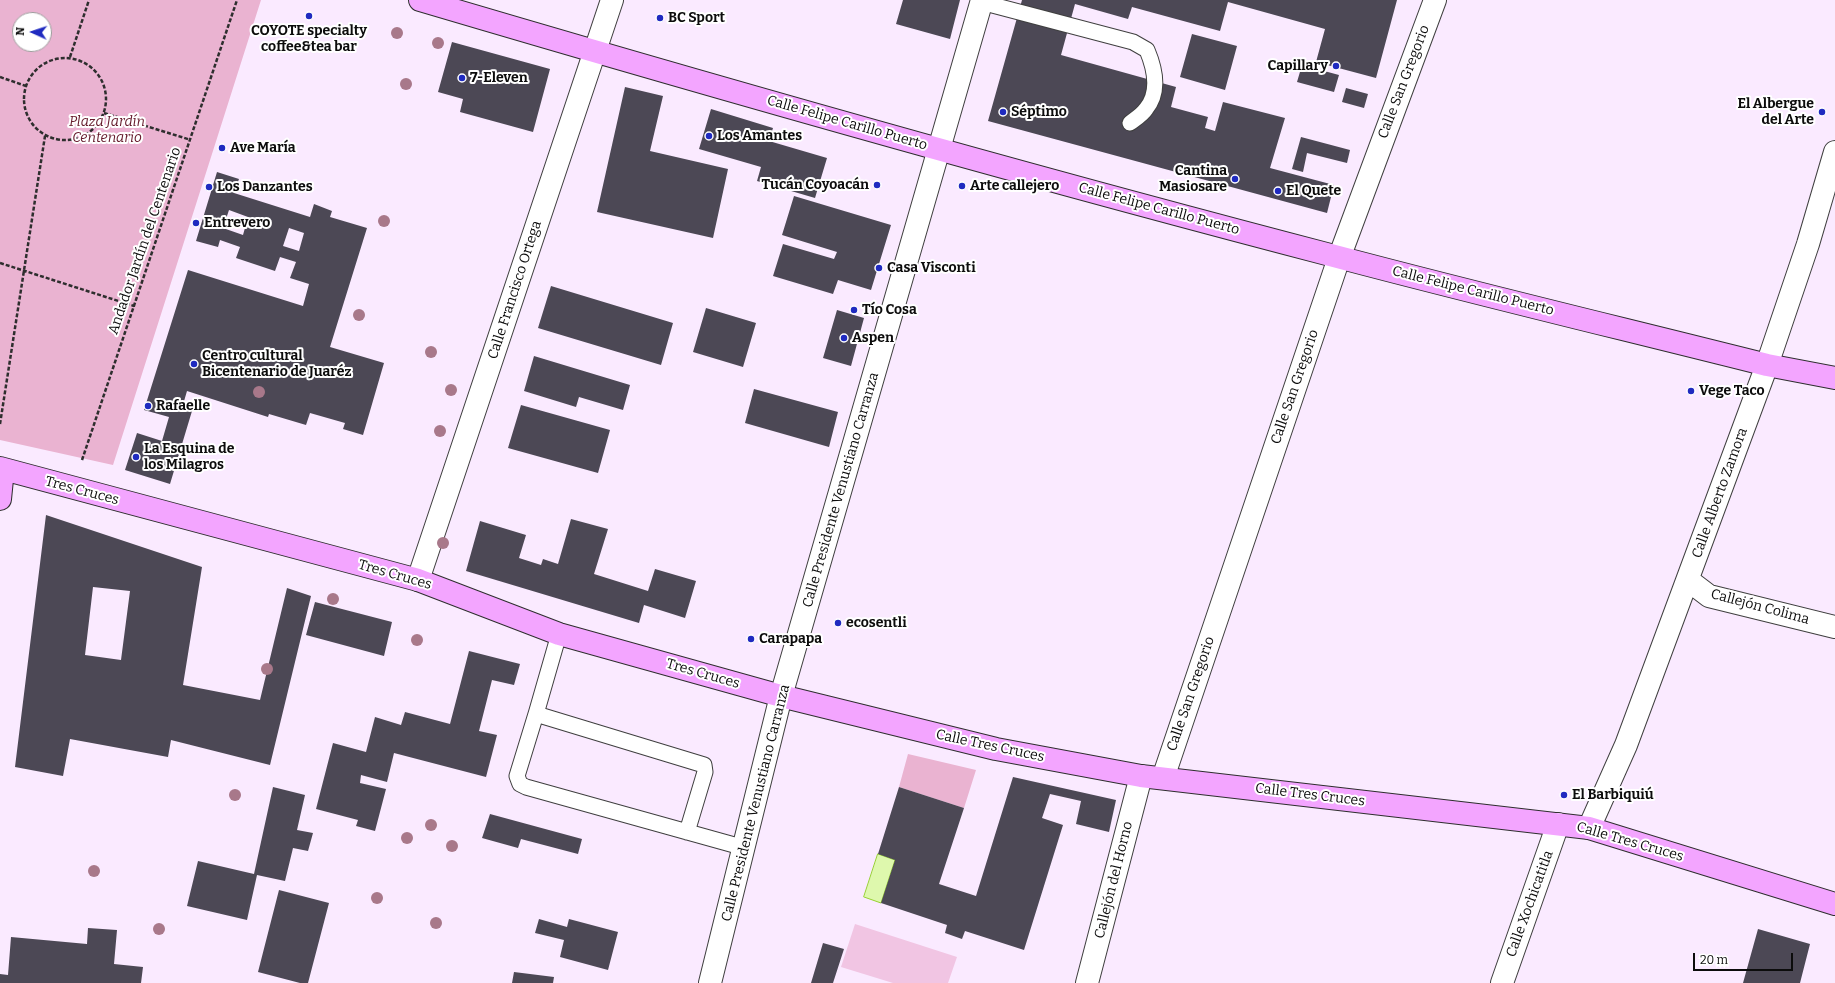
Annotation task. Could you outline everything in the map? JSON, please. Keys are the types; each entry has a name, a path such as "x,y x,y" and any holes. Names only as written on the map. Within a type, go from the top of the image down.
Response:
{"street":[{"name":"Calle Felipe Carillo Puerto","path":"420,0 595,52 940,149 1339,258 1767,365 1835,378"},
{"name":"Calle Francisco Ortega","path":"418,580 612,0"},
{"name":"Calle San Gregorio","path":"1163,778 1339,258 1435,0"},
{"name":"Calle Presidente Venustiano Carranza","path":"710,983 745,848 781,696 982,1"},
{"name":"Calle Alberto Zamora","path":"1589,828 1626,745 1767,365 1808,244 1835,152"},
{"name":"Tres Cruces","path":"2,469 72,489 418,580 559,634 781,696"},
{"path":"0,498 2,469"},
{"name":"Callejón Colima","path":"1688,580 1709,596 1835,627"},
{"name":"Calle Tres Cruces","path":"781,696 996,749 1141,776 1589,828 1835,904"},
{"name":"Callejón del Horno","path":"1087,983 1141,776"},
{"name":"Calle Xochicatitla","path":"1502,983 1558,824"}],"lane":[{"path":"982,1 1133,42 1147,50 1155,74 1154,93 1146,110 1130,123"},
{"path":"559,634 517,776 520,784 526,787 745,848"},
{"path":"536,714 704,765 705,772 687,832"}],"path":[{"path":"70,57 89,0"},
{"name":"Andador Jardín del Centenario","path":"72,489 237,0"},
{"path":"70,57 92,68 106,88 104,113 95,128 80,138 62,141 45,136 31,122 24,105 26,86 36,70 51,60 70,57"},
{"path":"0,77 26,86"},
{"path":"104,113 190,140"},
{"path":"0,424 45,136"},
{"path":"0,263 134,306"}],"green space":[{"name":"Plaza Jardín Centenario","path":"0,0 261,0 113,465 0,440"},
{"path":"908,754 976,770 964,808 899,787"}],"shaded area":[{"path":"878,854 895,860 881,903 864,897"},
{"path":"855,924 957,957 948,983 893,983 841,967"}],"building":[{"path":"903,0 960,0 950,39 896,24"},
{"path":"1022,0 1397,0 1376,78 1316,62 1325,29 1228,2 1220,31 1132,7 1128,19 1075,4 1061,55 1176,87 1171,107 1208,117 1205,128 1215,131 1223,102 1285,118 1270,168 1334,185 1327,213 988,121"},
{"path":"1192,34 1237,46 1225,90 1180,77"},
{"path":"452,42 550,69 533,132 460,112 463,99 438,92"},
{"path":"1302,65 1339,75 1334,92 1297,82"},
{"path":"625,87 663,96 650,151 728,169 713,238 597,212"},
{"path":"1346,88 1368,94 1364,108 1342,102"},
{"path":"711,109 773,128 769,141 827,158 815,198 757,181 761,167 699,149"},
{"path":"1301,137 1350,150 1347,163 1307,153 1303,172 1292,169"},
{"path":"217,172 239,179 234,193 310,217 314,204 332,211 330,217 367,228 330,347 384,363 363,435 343,429 345,423 310,413 306,425 269,414 268,417 187,391 182,408 192,411 170,484 125,470 137,433 162,441 169,417 144,410 188,270 303,306 309,284 290,278 296,262 280,257 275,271 236,258 240,247 220,240 218,247 196,241","holes":["229,210 248,217 243,235 223,228","289,228 304,233 299,251 283,246"]},
{"path":"794,196 891,225 871,290 838,280 833,294 773,276 783,244 834,259 837,252 782,235"},
{"path":"551,286 673,323 661,365 538,328"},
{"path":"706,308 756,323 743,367 693,352"},
{"name":"Aspen","path":"837,310 864,318 851,366 823,358"},
{"path":"534,356 630,385 623,410 579,397 576,407 524,391"},
{"path":"754,389 838,412 829,447 745,423"},
{"path":"521,405 610,430 598,473 508,448"},
{"path":"46,515 202,567 183,685 260,700 287,588 311,596 270,765 171,740 168,757 70,739 63,776 15,767","holes":["93,587 130,591 121,660 85,655"]},
{"path":"571,519 608,529 594,574 648,591 655,569 696,581 685,618 644,605 639,623 466,571 480,521 526,535 519,558 541,565 543,559 558,564"},
{"path":"315,602 392,622 384,656 306,635"},
{"path":"469,651 520,664 514,685 492,680 479,731 497,735 486,777 394,753 387,782 361,775 360,783 386,789 375,831 356,826 358,820 316,809 333,743 366,752 375,717 401,725 405,712 450,724"},
{"path":"1013,777 1116,800 1109,832 1076,824 1081,801 1050,794 1042,818 1063,825 1024,950 965,931 962,939 945,933 947,925 881,903 895,860 878,854 899,787 964,808 939,884 976,896"},
{"path":"273,787 305,795 297,830 313,833 308,851 293,848 285,881 257,875 247,920 187,906 198,861 254,874"},
{"path":"490,814 582,839 578,854 521,839 518,848 482,838"},
{"path":"279,890 329,903 308,983 300,983 258,972"},
{"path":"539,919 567,927 569,919 618,932 608,970 560,957 564,940 535,933"},
{"path":"88,928 117,930 114,964 143,967 141,983 0,983 0,974 8,975 11,937 87,944"},
{"path":"1758,929 1810,944 1800,983 1743,983"},
{"path":"823,943 844,949 833,983 811,983"},
{"path":"514,972 554,977 553,983 512,983"}],"place":[{"name":"COYOTE specialty coffee&tea bar","path":"309,16"},
{"name":"BC Sport","path":"660,18"},
{"name":"Capillary","path":"1336,66"},
{"name":"7-Eleven","path":"462,78"},
{"name":"Séptimo","path":"1003,112"},
{"name":"El Albergue del Arte","path":"1822,112"},
{"name":"Los Amantes","path":"709,136"},
{"name":"Ave María","path":"222,148"},
{"name":"Cantina Masiosare","path":"1235,179"},
{"name":"Tucán Coyoacán","path":"877,185"},
{"name":"Arte callejero","path":"962,186"},
{"name":"Los Danzantes","path":"209,187"},
{"name":"El Quete","path":"1278,191"},
{"name":"Entrevero","path":"196,223"},
{"name":"Casa Visconti","path":"879,268"},
{"name":"Tío Cosa","path":"854,310"},
{"name":"Aspen","path":"844,338"},
{"name":"Centro cultural Bicentenario de Juaréz","path":"194,364"},
{"name":"Vege Taco","path":"1691,391"},
{"name":"Rafaelle","path":"148,406"},
{"name":"La Esquina de los Milagros","path":"136,457"},
{"name":"ecosentli","path":"838,623"},
{"name":"Carapapa","path":"751,639"},
{"name":"El Barbiquiú","path":"1564,795"}]}
